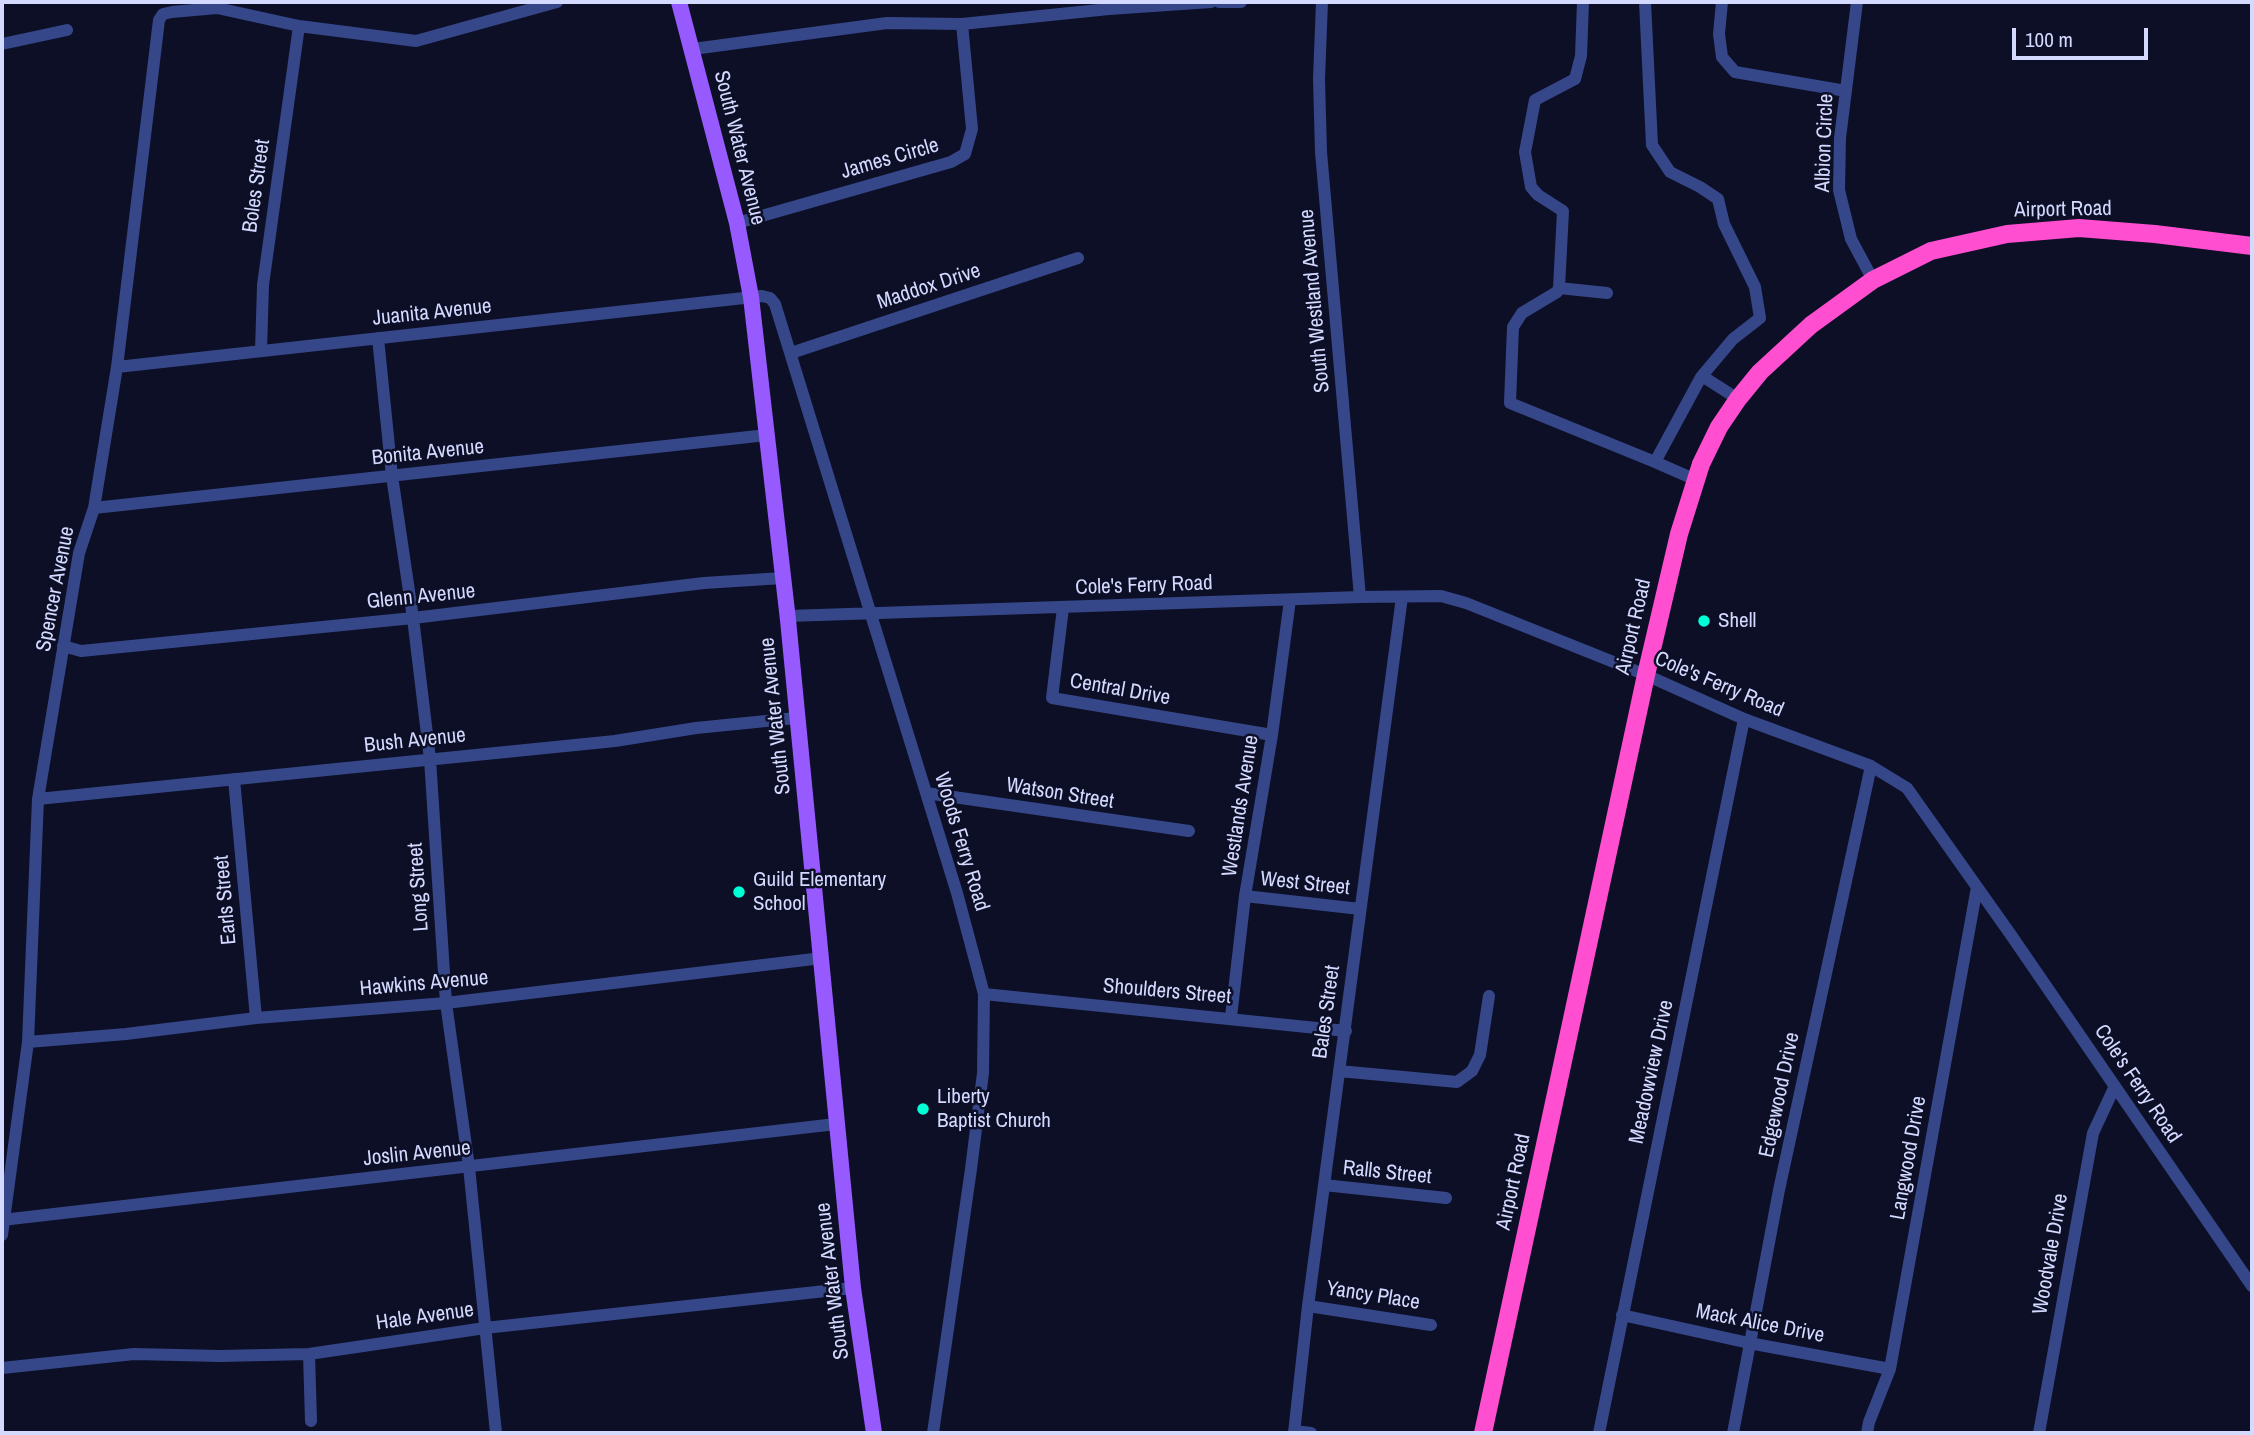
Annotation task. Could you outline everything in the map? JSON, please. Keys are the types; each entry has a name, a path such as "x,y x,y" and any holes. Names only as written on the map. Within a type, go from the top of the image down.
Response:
{"highway":[{"name":"Airport Road","path":"1483,1433 1646,675 1679,534 1701,464 1719,427 1760,372 1811,325 1873,280 1931,251 1994,236 2079,228 2252,246"}],"main road":[{"name":"South Water Avenue","path":"679,2 737,223 751,297 788,616 853,1288 874,1433"}],"street":[{"path":"217,5 299,26 416,41 557,2"},
{"path":"693,49 887,23 962,24 1211,2"},
{"path":"1219,2 1241,2"},
{"name":"South Westland Avenue","path":"1322,2 1319,79 1321,152 1360,597"},
{"path":"1583,2 1581,56 1575,79 1535,100 1525,152 1531,187 1538,195 1563,211 1559,288 1557,292 1522,313 1513,327 1510,403 1696,481"},
{"path":"1645,2 1651,145 1670,172 1700,187 1718,200 1724,224 1755,287 1760,317 1734,340 1702,376 1655,462"},
{"path":"1722,2 1719,34 1722,57 1735,72 1846,91"},
{"name":"Albion Circle","path":"1857,2 1840,138 1839,190 1851,239 1873,280"},
{"name":"Spencer Avenue","path":"2,1236 2,1220 28,1042 38,799 79,553 93,508 117,367 159,20 163,14 217,5"},
{"name":"James Circle","path":"737,223 951,162 965,154 972,129 962,24"},
{"name":"Boles Street","path":"261,351 263,285 299,26"},
{"path":"2,44 67,30"},
{"name":"Maddox Drive","path":"791,353 1078,258"},
{"path":"1559,288 1607,293"},
{"name":"Juanita Avenue","path":"117,367 751,297"},
{"name":"Woods Ferry Road","path":"751,297 770,298 775,304 873,615 985,994 983,1073 933,1433"},
{"name":"Long Street","path":"378,338 392,476 430,759 446,1003 469,1167 496,1433"},
{"path":"1702,376 1738,399"},
{"name":"Bonita Avenue","path":"93,508 767,435"},
{"name":"Glenn Avenue","path":"63,646 81,651 413,618 704,583 783,578"},
{"name":"Cole's Ferry Road","path":"788,616 1441,596 1466,603 1646,675 1744,719 1871,766 1907,788 2252,1286"},
{"name":"Bales Street","path":"1294,1432 1308,1306 1402,597"},
{"name":"Westlands Avenue","path":"1231,1017 1245,896 1272,735 1290,600"},
{"name":"Central Drive","path":"1063,608 1052,698 1272,735"},
{"name":"Bush Avenue","path":"38,799 615,741 696,728 796,718"},
{"name":"Meadowview Drive","path":"1599,1433 1744,719"},
{"name":"Edgewood Drive","path":"1732,1433 1779,1190 1871,766"},
{"name":"Earls Street","path":"234,779 256,1018"},
{"name":"Watson Street","path":"926,793 1189,831"},
{"name":"Langwood Drive","path":"1867,1433 1890,1369 1977,887"},
{"name":"West Street","path":"1245,896 1360,909"},
{"name":"Hawkins Avenue","path":"28,1042 126,1034 256,1018 446,1003 822,958"},
{"name":"Shoulders Street","path":"985,994 1231,1017 1346,1031"},
{"path":"1339,1071 1457,1082 1472,1072 1479,1055 1489,996"},
{"name":"Woodvale Drive","path":"2039,1433 2093,1133 2115,1086"},
{"name":"Joslin Avenue","path":"2,1220 836,1124"},
{"name":"Ralls Street","path":"1324,1185 1446,1199"},
{"name":"Hale Avenue","path":"2,1368 134,1354 309,1354 485,1328 853,1288"},
{"name":"Yancy Place","path":"1308,1306 1431,1325"},
{"name":"Mack Alice Drive","path":"1622,1315 1749,1343 1890,1369"},
{"path":"309,1354 312,1421"},
{"path":"1294,1432 1311,1433"}],"place":[{"name":"Shell","path":"1704,621"},
{"name":"Guild Elementary School","path":"739,892"},
{"name":"Liberty Baptist Church","path":"923,1109"}]}
